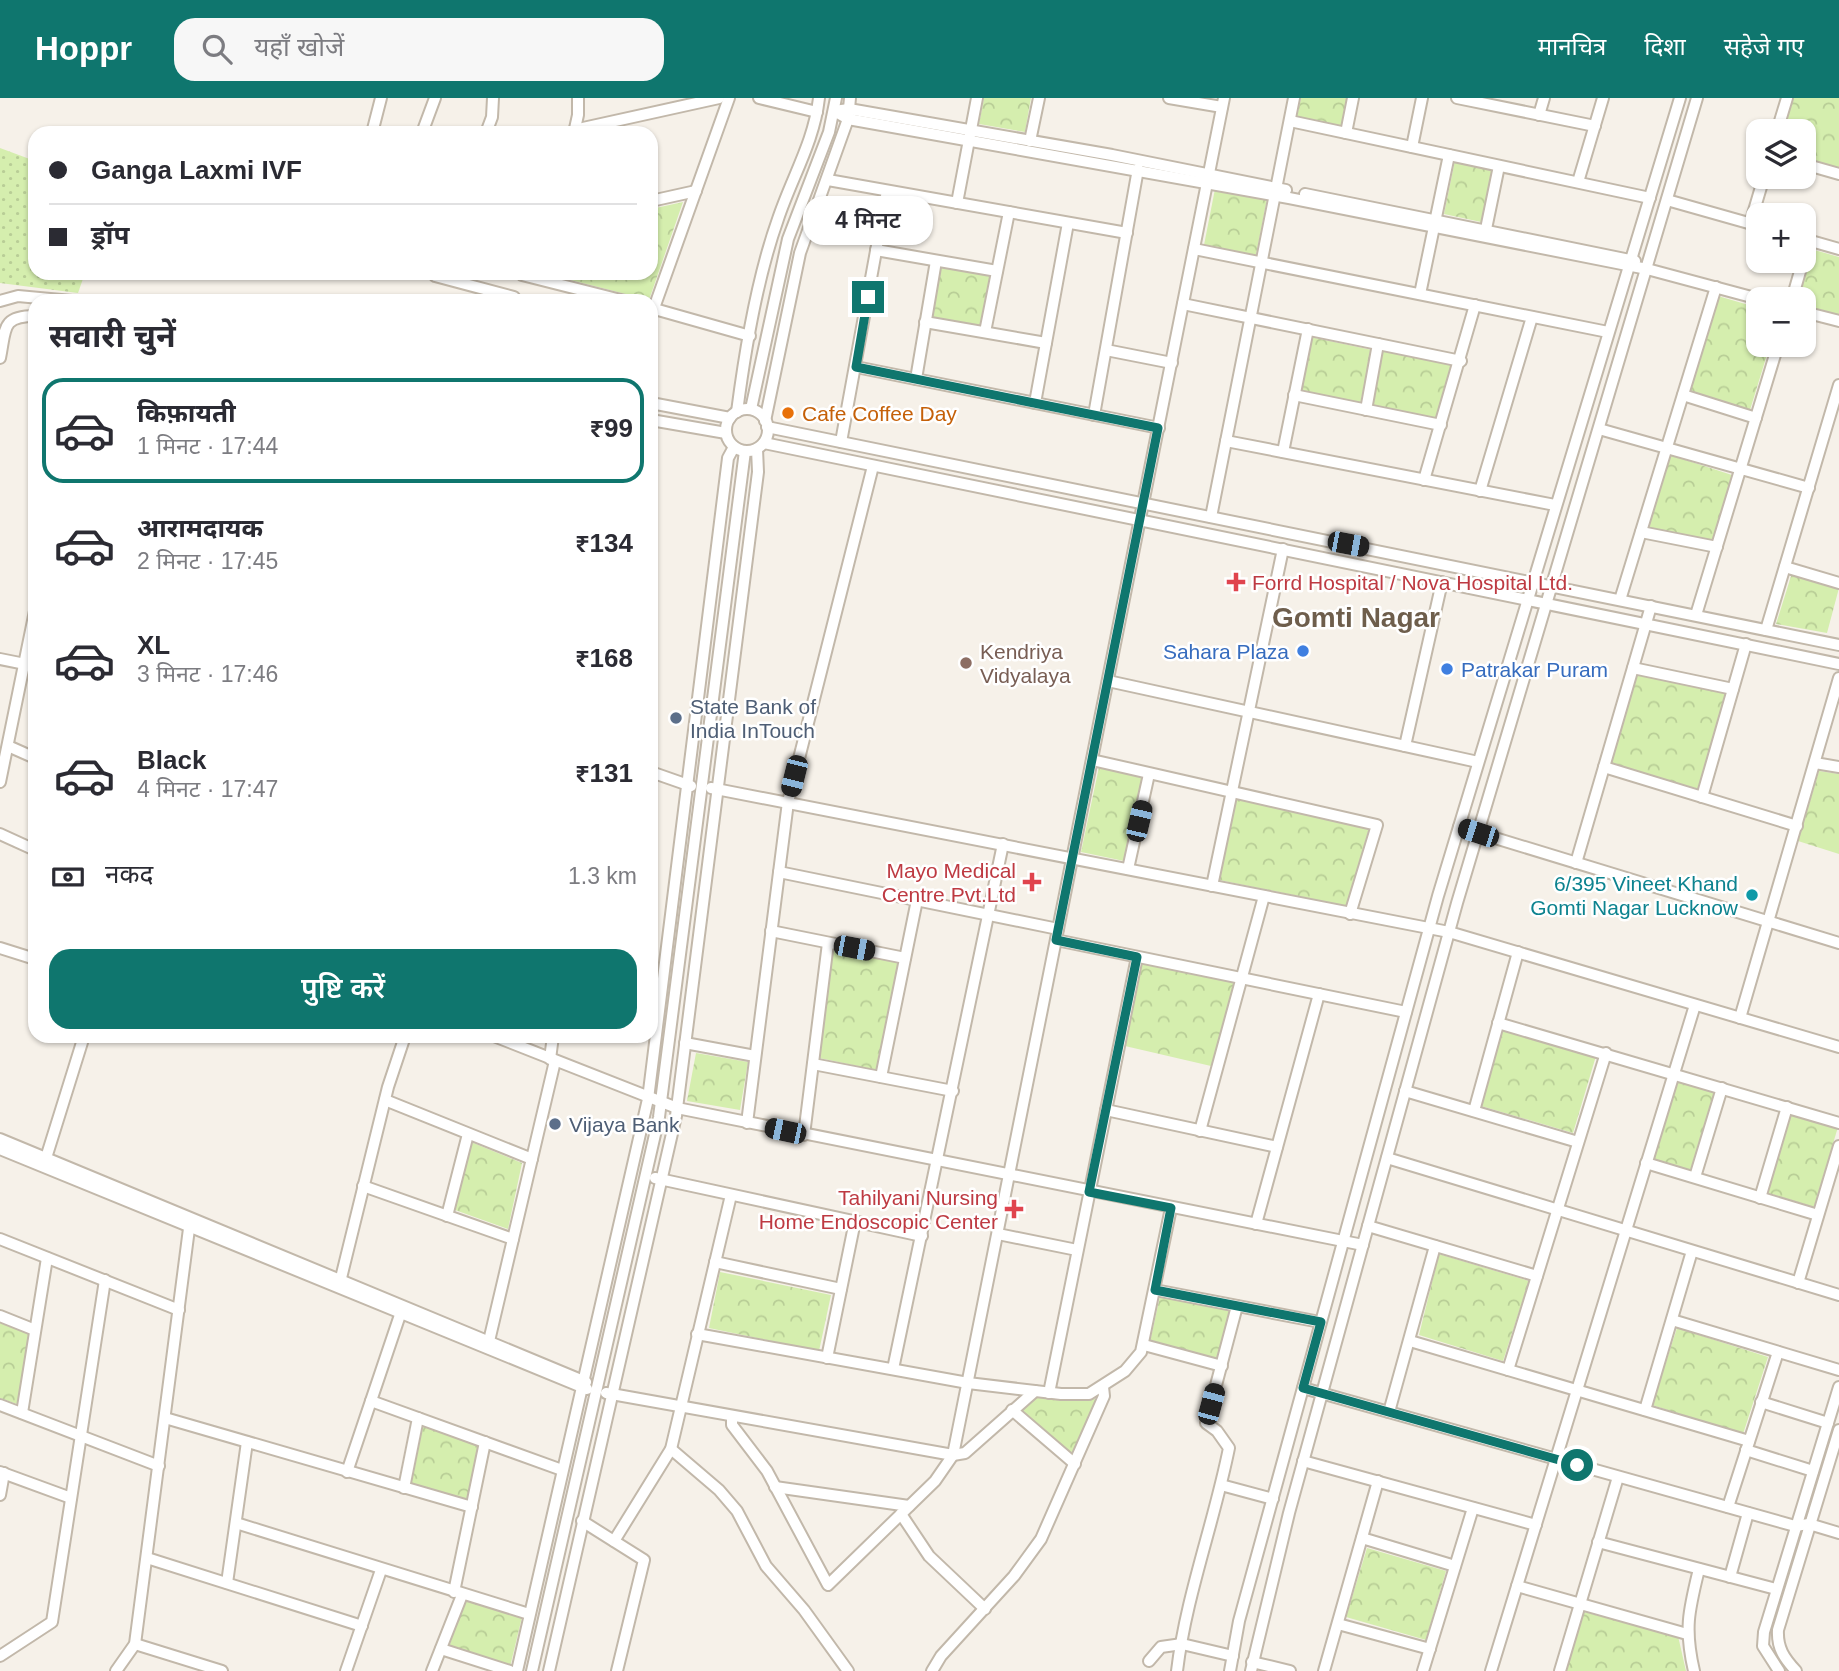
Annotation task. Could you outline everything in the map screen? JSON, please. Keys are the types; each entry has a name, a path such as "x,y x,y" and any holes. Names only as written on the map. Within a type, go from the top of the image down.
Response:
{"street":[{"path":"375,126 381,98"},
{"path":"425,126 435,98"},
{"path":"488,126 494,98"},
{"path":"575,126 578,98"},
{"path":"600,126 719,98"},
{"path":"658,294 729,98"},
{"path":"759,98 817,112"},
{"path":"726,433 733,415 778,219 808,148 819,98 849,109 969,135 1138,169 1208,178"},
{"path":"957,203 977,98"},
{"path":"1030,141 1039,98"},
{"path":"732,1417 732,1425 775,1487 828,1585 935,1481 953,1455 1223,103 1170,98"},
{"path":"1211,517 1294,98"},
{"path":"1346,133 1353,98"},
{"path":"1412,147 1422,98"},
{"path":"1457,98 1595,127"},
{"path":"1539,115 1544,98"},
{"path":"1578,182 1603,98"},
{"path":"1230,1671 1239,1621 1429,930 1680,98"},
{"path":"1290,1671 1251,1667 1303,1461 1449,932 1697,98"},
{"path":"1781,119 1787,98"},
{"path":"751,409 788,239 835,103"},
{"path":"549,1671 677,1108 760,446 796,272 849,109"},
{"path":"1290,121 1650,198"},
{"path":"969,135 1030,141 1630,263"},
{"path":"1420,294 1449,155"},
{"path":"1486,229 1499,166"},
{"path":"1816,167 1839,174"},
{"path":"1094,415 1138,169"},
{"path":"828,180 1127,233"},
{"path":"658,199 696,191"},
{"path":"841,442 887,191"},
{"path":"1667,200 1746,223"},
{"path":"985,332 1009,212"},
{"path":"1035,403 1068,223"},
{"path":"1435,224 1486,229 1630,263 1746,296"},
{"path":"1816,243 1839,249"},
{"path":"1194,249 1608,332"},
{"path":"876,250 997,271"},
{"path":"916,379 936,261"},
{"path":"449,280 497,294"},
{"path":"546,280 599,294"},
{"path":"1620,600 1716,288"},
{"path":"0,301 18,296 28,297"},
{"path":"1183,304 1461,361"},
{"path":"1424,480 1461,361 1475,305"},
{"path":"658,309 750,336"},
{"path":"1816,315 1839,321"},
{"path":"0,358 8,321 13,317 28,316"},
{"path":"1480,491 1532,317"},
{"path":"925,322 1046,343"},
{"path":"1283,452 1308,329"},
{"path":"1366,410 1378,344"},
{"path":"1106,350 1171,363"},
{"path":"1696,615 1774,357"},
{"path":"856,367 1158,428"},
{"path":"1766,630 1839,385"},
{"path":"1294,395 1441,425"},
{"path":"1683,395 1756,418"},
{"path":"658,404 733,415 751,409"},
{"path":"751,409 766,424 841,442 1839,645"},
{"path":"532,1671 661,1104 702,787 739,449 726,433 658,421"},
{"path":"1599,429 1809,488"},
{"path":"1226,441 1555,506"},
{"path":"658,1018 728,458 739,449 760,446 873,466 1839,664"},
{"path":"747,1123 788,802 873,466"},
{"path":"1641,532 1717,547"},
{"path":"1212,886 1283,550"},
{"path":"1785,567 1839,583"},
{"path":"1405,746 1442,582"},
{"path":"1576,863 1651,606"},
{"path":"1702,797 1746,645"},
{"path":"0,659 28,665"},
{"path":"1633,668 1733,690"},
{"path":"0,782 28,672"},
{"path":"1740,1018 1839,678"},
{"path":"1108,681 1478,762"},
{"path":"8,746 28,755"},
{"path":"1092,760 1377,825 1350,914"},
{"path":"1815,763 1839,767"},
{"path":"1604,767 1797,826"},
{"path":"1128,869 1150,774"},
{"path":"658,775 687,785 717,788 1449,932 1839,1048"},
{"path":"1459,827 1839,943"},
{"path":"0,834 28,847"},
{"path":"893,1369 939,1162 1003,844"},
{"path":"779,872 989,915 1137,957 1406,1012"},
{"path":"1200,1131 1264,897"},
{"path":"881,1077 917,900"},
{"path":"771,931 905,958"},
{"path":"804,1135 828,943"},
{"path":"0,948 28,957"},
{"path":"1474,1111 1518,952"},
{"path":"1049,1393 1137,957"},
{"path":"1256,1224 1319,994"},
{"path":"1491,1671 1695,1005"},
{"path":"1499,1023 1839,1123"},
{"path":"46,1158 83,1043"},
{"path":"341,1278 385,1100 403,1043"},
{"path":"511,1043 648,1099 677,1108 1363,1245"},
{"path":"489,1340 532,1159 552,1060 553,1043"},
{"path":"517,1671 648,1099 655,1043"},
{"path":"685,1043 755,1056"},
{"path":"1508,1370 1606,1053"},
{"path":"813,1064 953,1091"},
{"path":"1695,1178 1722,1088"},
{"path":"1405,1091 1578,1142"},
{"path":"385,1100 532,1159"},
{"path":"1760,1198 1787,1107"},
{"path":"1106,1110 1277,1147"},
{"path":"447,1216 468,1133"},
{"path":"0,1139 190,1222 582,1385 610,1394 953,1455 965,1453 1035,1391"},
{"path":"1798,1283 1839,1146"},
{"path":"0,1149 341,1278 402,1309 489,1340 582,1385"},
{"path":"1387,1158 1839,1295"},
{"path":"1646,1163 1818,1215"},
{"path":"646,1176 922,1236"},
{"path":"363,1186 513,1239"},
{"path":"614,1541 671,1449 731,1195"},
{"path":"697,1334 968,1383 1049,1393 1089,1394 1125,1371 1144,1345 1171,1208"},
{"path":"117,1671 135,1644 190,1222"},
{"path":"827,1358 855,1222"},
{"path":"1368,1226 1537,1276"},
{"path":"998,1234 1077,1250"},
{"path":"0,1239 179,1310"},
{"path":"1389,1412 1435,1246"},
{"path":"1645,1410 1692,1251"},
{"path":"22,1413 47,1258"},
{"path":"715,1262 841,1289"},
{"path":"0,1656 52,1622 104,1280"},
{"path":"1155,1290 1321,1322"},
{"path":"1178,1671 1228,1448 1217,1431 1206,1423 1237,1306"},
{"path":"347,1472 402,1309"},
{"path":"0,1316 35,1330"},
{"path":"1672,1320 1839,1370"},
{"path":"1410,1341 1645,1410 1813,1471"},
{"path":"1144,1345 1222,1366"},
{"path":"1728,1507 1778,1352"},
{"path":"932,1671 941,1656 985,1609 1041,1539 1104,1396 1103,1387"},
{"path":"1779,1671 1763,1646 1763,1632 1839,1387"},
{"path":"1303,1388 1796,1526 1810,1524 1839,1533"},
{"path":"371,1401 562,1470"},
{"path":"1761,1402 1828,1423"},
{"path":"0,1405 159,1466"},
{"path":"1012,1410 1074,1464"},
{"path":"165,1418 471,1507"},
{"path":"404,1488 418,1418"},
{"path":"1796,1671 1782,1655 1777,1643 1778,1630 1810,1524 1834,1466 1839,1430"},
{"path":"227,1583 247,1442"},
{"path":"432,1671 458,1593 471,1507 485,1442"},
{"path":"671,1449 719,1490 737,1511 766,1566 804,1610 848,1671"},
{"path":"1303,1461 1536,1525"},
{"path":"0,1495 2,1472 71,1498"},
{"path":"1560,1671 1618,1476"},
{"path":"1324,1671 1378,1481"},
{"path":"1221,1485 1273,1499"},
{"path":"775,1487 905,1510"},
{"path":"1423,1671 1473,1508"},
{"path":"905,1510 929,1556 985,1609"},
{"path":"1730,1577 1748,1513"},
{"path":"582,1521 644,1560 620,1669"},
{"path":"236,1523 529,1614"},
{"path":"1362,1538 1455,1566"},
{"path":"1598,1542 1776,1589"},
{"path":"147,1558 362,1626"},
{"path":"1694,1671 1687,1634 1699,1569"},
{"path":"346,1671 381,1570"},
{"path":"1517,1586 1687,1634"},
{"path":"1338,1624 1430,1649"},
{"path":"135,1644 222,1671"},
{"path":"1149,1661 1161,1647 1182,1644 1233,1656"},
{"path":"441,1649 510,1671"}],"green space":[{"path":"984,98 1031,98 1025,132 979,124"},
{"path":"1301,98 1348,98 1342,127 1297,117"},
{"path":"1794,98 1839,98 1839,170 1816,163 1816,119 1787,119"},
{"path":"0,148 28,158 28,280 83,280 78,293 0,283"},
{"path":"1455,160 1493,168 1481,222 1444,214"},
{"path":"1215,189 1267,199 1256,255 1204,245"},
{"path":"683,202 658,274 658,207"},
{"path":"1816,250 1839,257 1839,316 1816,309 1816,287 1800,287 1804,273 1816,273"},
{"path":"941,267 991,276 981,327 931,317"},
{"path":"570,280 656,280 651,294 625,294"},
{"path":"1718,296 1746,304 1746,357 1766,357 1750,410 1689,392"},
{"path":"1311,337 1372,350 1360,404 1299,392"},
{"path":"1381,350 1453,365 1436,419 1371,406"},
{"path":"1670,455 1732,475 1713,542 1647,529"},
{"path":"1792,573 1839,588 1827,633 1776,624"},
{"path":"1637,674 1727,694 1699,789 1610,765"},
{"path":"1099,767 1147,777 1129,862 1081,852"},
{"path":"1819,771 1839,774 1839,854 1798,841"},
{"path":"1236,798 1369,828 1347,906 1219,880"},
{"path":"833,947 899,960 877,1070 819,1058"},
{"path":"1142,962 1235,982 1211,1066 1125,1046"},
{"path":"1503,1029 1596,1056 1573,1133 1481,1106"},
{"path":"696,1053 748,1062 740,1110 687,1101"},
{"path":"1677,1079 1715,1091 1690,1171 1652,1159"},
{"path":"1792,1113 1838,1127 1814,1207 1768,1193"},
{"path":"471,1142 522,1163 508,1229 455,1210"},
{"path":"1439,1254 1529,1281 1503,1361 1419,1335"},
{"path":"720,1272 831,1295 819,1351 709,1328"},
{"path":"1160,1296 1232,1311 1218,1360 1150,1342"},
{"path":"0,1323 29,1334 17,1404 0,1398"},
{"path":"1677,1328 1768,1357 1743,1434 1652,1405"},
{"path":"1035,1397 1096,1399 1072,1456 1019,1410"},
{"path":"423,1423 478,1444 467,1500 409,1484"},
{"path":"1367,1548 1446,1571 1426,1640 1346,1617"},
{"path":"465,1600 522,1617 510,1667 449,1647"},
{"path":"1584,1612 1678,1636 1686,1671 1566,1671"}],"place":[{"name":"Cafe Coffee Day","path":"788,413"},
{"name":"Forrd Hospital / Nova Hospital Ltd.","path":"1236,582"},
{"name":"Sahara Plaza","path":"1303,651"},
{"name":"Kendriya Vidyalaya","path":"966,663"},
{"name":"Patrakar Puram","path":"1447,669"},
{"name":"State Bank of India InTouch","path":"676,718"},
{"name":"Mayo Medical Centre Pvt.Ltd","path":"1032,882"},
{"name":"6/395 Vineet Khand Gomti Nagar Lucknow","path":"1752,895"},
{"name":"Vijaya Bank","path":"555,1124"},
{"name":"Tahilyani Nursing Home Endoscopic Center","path":"1014,1209"}],"district":[{"name":"Gomti Nagar","path":"1356,617"}],"route":[{"path":"868,297 856,367 1158,428 1056,940 1137,957 1089,1192 1171,1208 1155,1290 1321,1322 1303,1388 1577,1465"}]}
